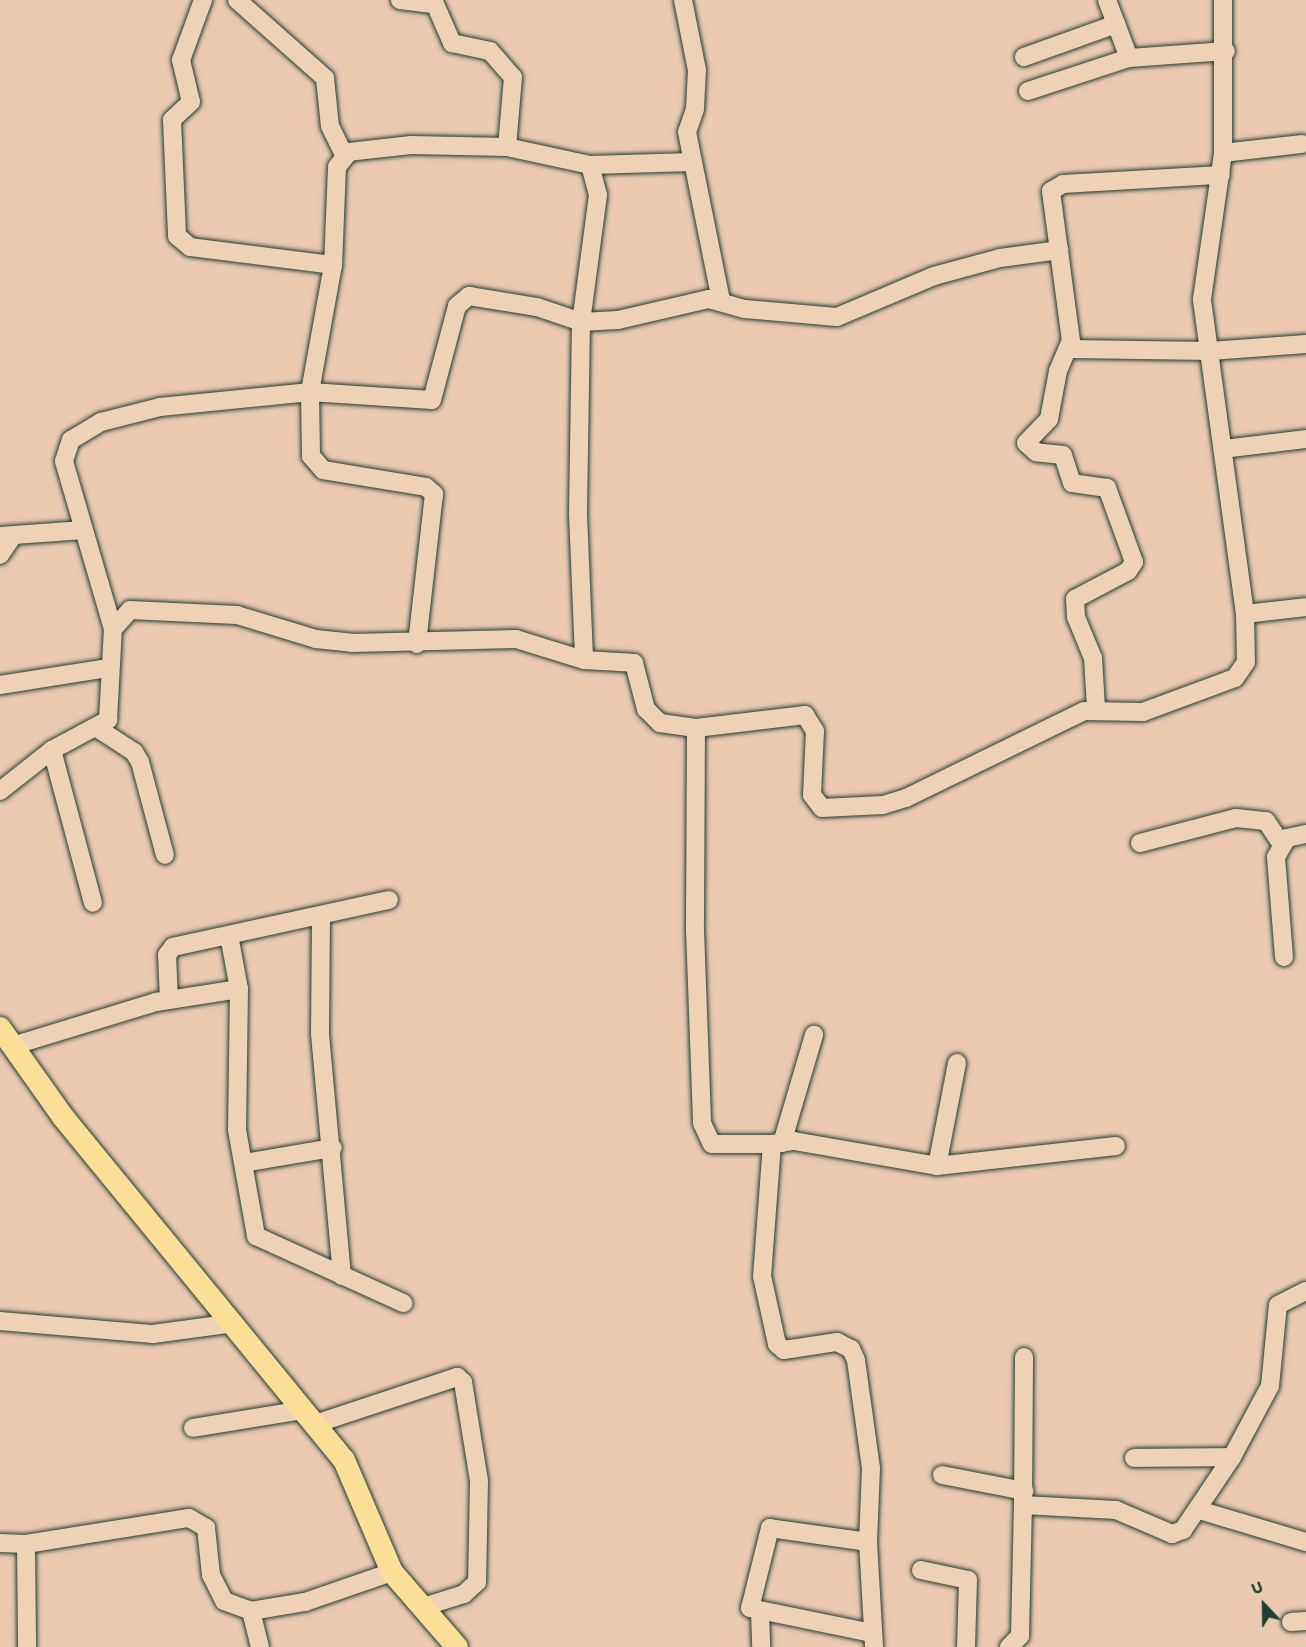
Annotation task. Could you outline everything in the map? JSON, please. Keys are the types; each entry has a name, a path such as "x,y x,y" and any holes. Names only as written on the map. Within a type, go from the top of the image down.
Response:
{"main road":[{"path":"6,1037 151,1226 234,1323 309,1417 357,1483 392,1572 457,1647"}],"street":[{"path":"203,0 181,60 190,102 172,120 177,236 190,247 333,265"},
{"path":"237,0 325,78 330,126 344,155"},
{"path":"400,0 435,4 452,43 490,51 513,77 507,147"},
{"path":"683,0 697,70 695,109 687,132 721,301"},
{"path":"1107,0 1129,58"},
{"path":"113,629 130,610 237,615 316,639 417,644 516,639 584,660 634,663 651,718 696,728 805,715 815,731 812,795 822,808 883,805 932,785 1096,708 1143,712 1234,678 1245,662 1245,614 1203,286 1223,153 1226,51 1223,0"},
{"path":"1024,57 1116,24"},
{"path":"1028,91 1129,58 1226,51"},
{"path":"1223,153 1302,144"},
{"path":"344,155 411,145 507,147 590,165 692,162"},
{"path":"344,155 337,167 333,265 310,392 310,450 323,470 426,487 434,494 417,644"},
{"path":"584,660 578,514 581,322 598,195 590,165"},
{"path":"1096,708 1093,658 1076,617 1075,599 1128,571 1132,556 1107,488 1072,483 1063,455 1036,452 1026,443 1049,419 1058,371 1070,349 1059,250 1050,197 1054,187 1221,176"},
{"path":"0,791 52,750 97,728 108,720 109,668 113,629 84,530 64,450 101,422 160,407 310,392 432,400 458,306 469,296 537,307 581,322 721,301 745,309 837,317 934,276 1000,258 1059,250"},
{"path":"1070,349 1210,351 1306,344"},
{"path":"1223,450 1306,439"},
{"path":"0,555 6,536 84,530"},
{"path":"1245,614 1306,607"},
{"path":"0,685 109,668"},
{"path":"97,728 134,752 140,762 165,855"},
{"path":"696,728 695,930 702,1123 712,1144 777,1143 937,1166 1116,1146"},
{"path":"52,750 93,903"},
{"path":"1140,843 1236,818 1266,820 1281,843"},
{"path":"1281,843 1306,834"},
{"path":"1281,843 1276,857 1284,957"},
{"path":"169,1000 168,952 229,935 321,918 389,900"},
{"path":"321,918 321,1034 333,1148 342,1276"},
{"path":"229,935 239,989 237,1112 256,1236 403,1303"},
{"path":"6,1037 169,1000 239,989"},
{"path":"814,1035 777,1143 763,1246 769,1322 784,1350 837,1342 851,1349 856,1360 871,1468 868,1542 873,1640 750,1608 770,1528 868,1542"},
{"path":"937,1166 957,1063"},
{"path":"244,1163 333,1148"},
{"path":"942,1475 1024,1498 1116,1509 1173,1534 1183,1530 1199,1510 1232,1457 1275,1372 1278,1305 1306,1291"},
{"path":"0,1321 153,1334 234,1323"},
{"path":"1009,1647 1020,1636 1024,1498 1023,1357"},
{"path":"193,1428 309,1417 457,1377 463,1382 478,1481 477,1582 471,1590 423,1607"},
{"path":"1134,1458 1232,1457"},
{"path":"1199,1510 1306,1542"},
{"path":"0,1543 26,1544 189,1518 206,1528 211,1575 224,1601 251,1611 305,1602 392,1572"},
{"path":"26,1544 27,1647"},
{"path":"921,1570 968,1580 966,1647"},
{"path":"251,1611 260,1647"},
{"path":"760,1612 761,1647"}]}
